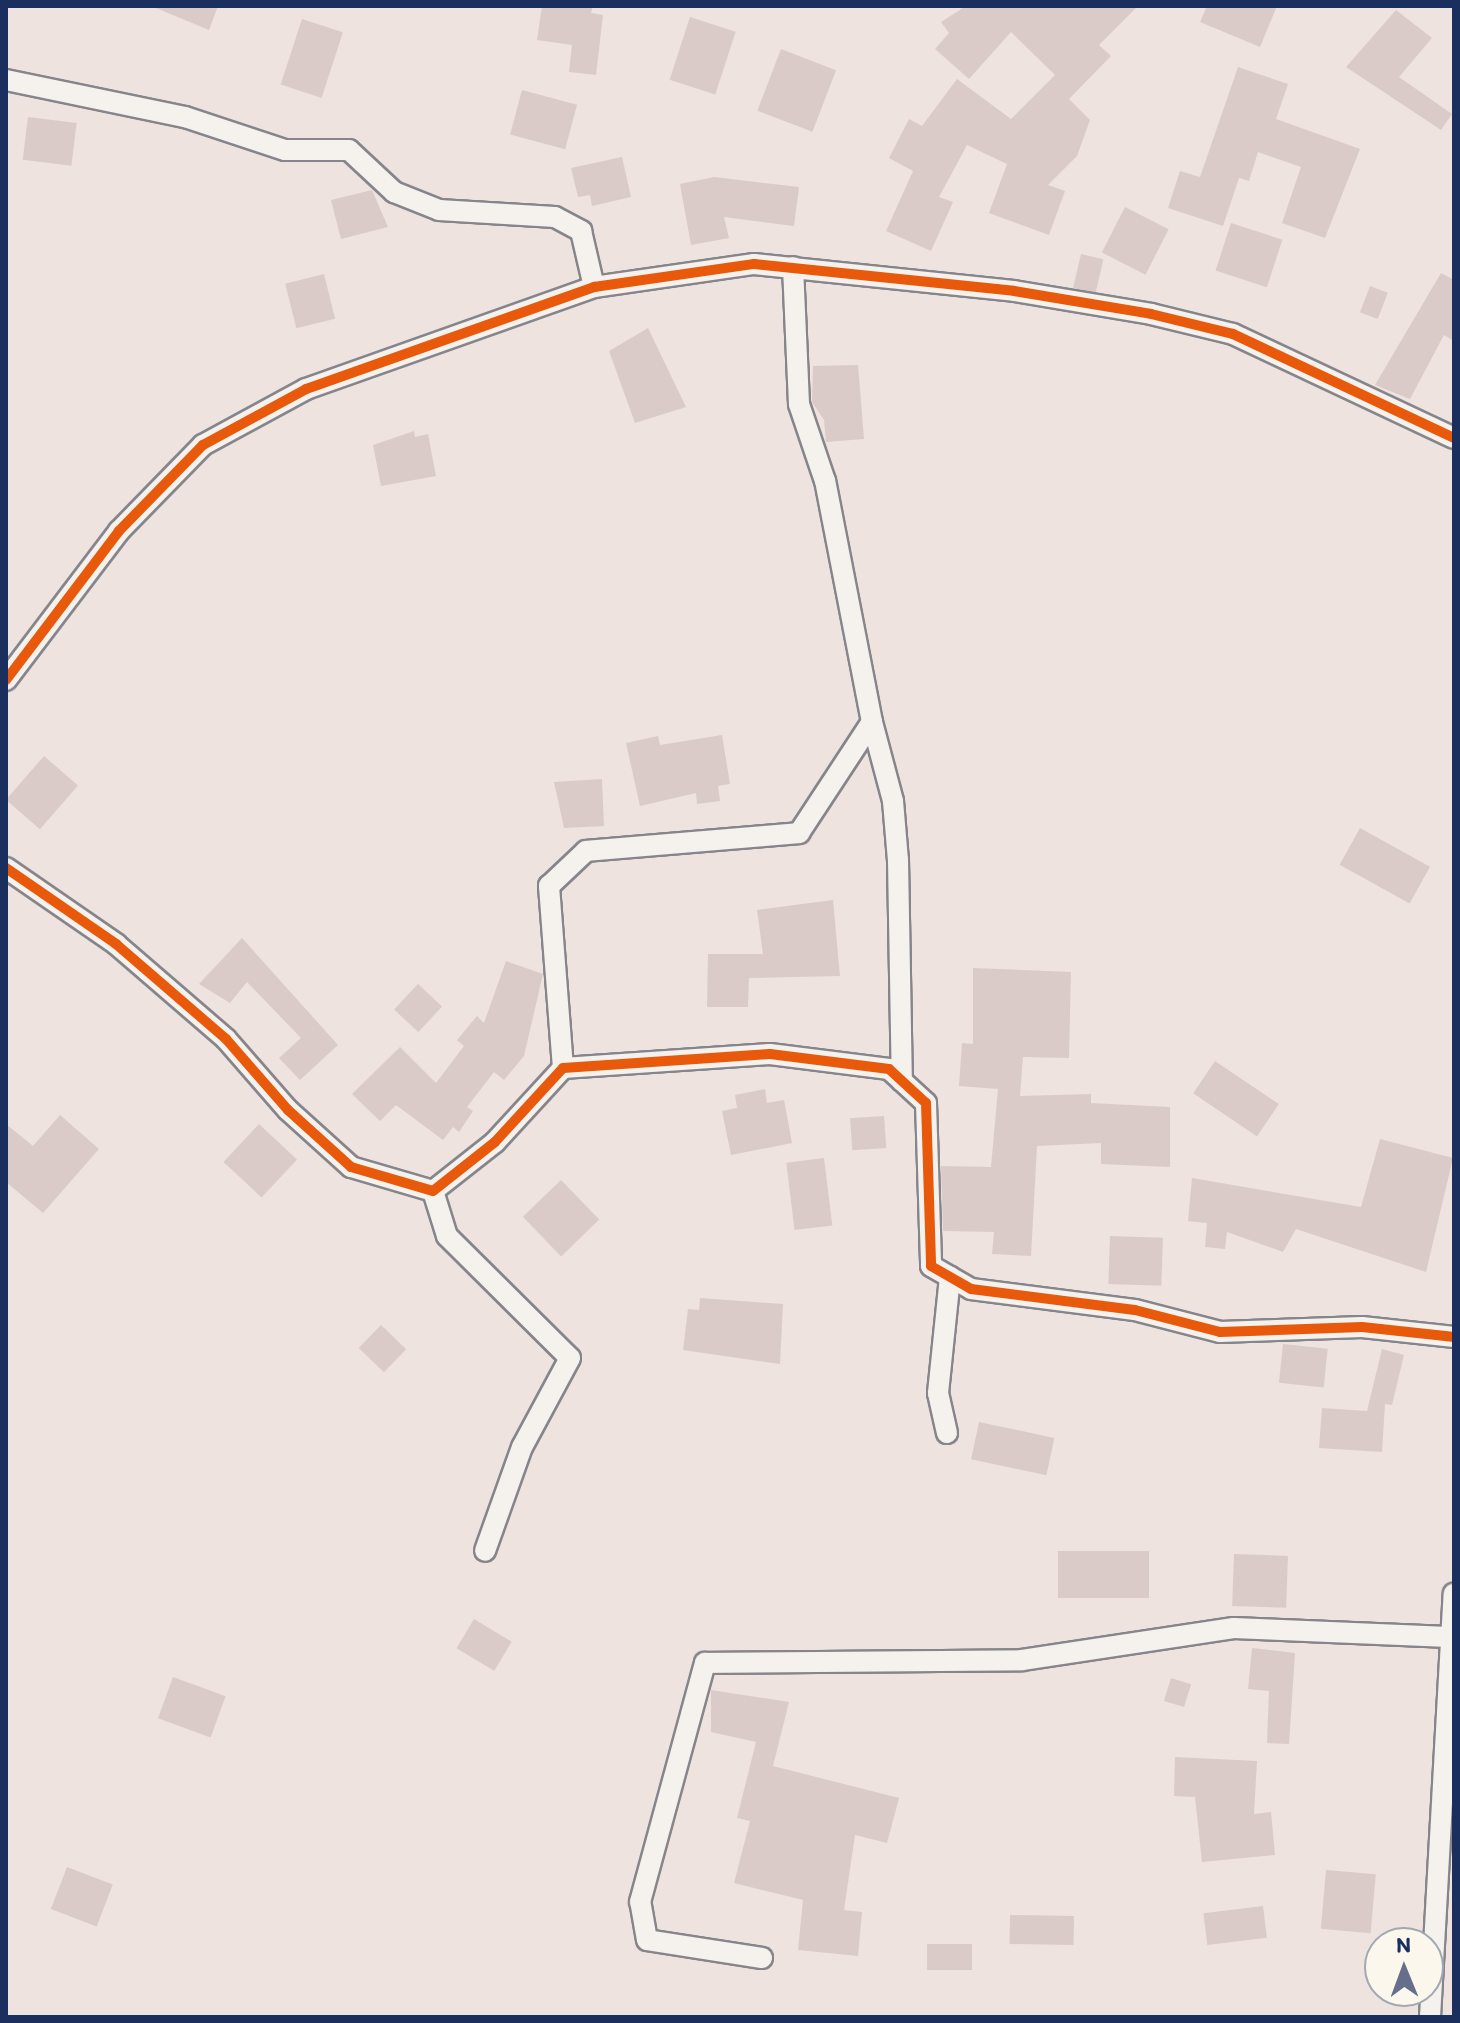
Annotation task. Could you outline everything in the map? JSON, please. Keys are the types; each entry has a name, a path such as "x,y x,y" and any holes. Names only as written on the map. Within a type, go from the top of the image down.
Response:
{"street":[{"path":"6,80 185,117 285,150 349,150 394,192 439,210 555,217 581,231 594,287"},
{"path":"6,680 119,531 203,445 306,389 594,287 754,264 1014,291 1233,334 1454,438"},
{"path":"793,267 799,404 825,481 872,722 893,801 898,860 902,1081"},
{"path":"563,1068 549,886 586,851 799,833 872,722"},
{"path":"6,868 116,944 226,1039 288,1110 351,1167 433,1191"},
{"path":"433,1191 495,1142 563,1068 770,1054 889,1069 926,1103 931,1266 971,1289 1135,1310 1220,1332 1362,1327 1454,1337"},
{"path":"433,1191 447,1236 570,1358 522,1447 485,1551"},
{"path":"947,1433 938,1393 950,1277"},
{"path":"1430,2017 1450,1702 1449,1637 1454,1594"},
{"path":"762,1958 647,1940 640,1902 705,1663 1022,1660 1234,1628 1449,1637"}],"building":[{"path":"151,6 218,6 209,30"},
{"path":"542,6 593,6 591,13 603,15 596,75 569,72 572,45 537,40"},
{"path":"966,6 1138,6 1099,45 1111,56 1069,99 1090,120 1077,156 1048,185 1065,191 1049,235 989,213 1007,164 967,145 939,197 953,202 931,251 886,231 913,171 889,158 909,119 922,126 957,79 1011,119 1055,75 1011,32 969,79 935,49 949,33 941,22"},
{"path":"1207,6 1277,6 1260,47 1200,22"},
{"path":"1396,10 1432,38 1399,77 1452,114 1441,130 1346,67"},
{"path":"690,17 736,32 715,95 670,80"},
{"path":"302,19 343,32 322,98 281,85"},
{"path":"781,49 836,70 812,132 757,111"},
{"path":"1238,67 1288,84 1276,119 1360,149 1325,238 1282,223 1301,167 1258,152 1249,181 1239,178 1223,226 1168,208 1180,171 1200,177"},
{"path":"522,90 577,105 565,149 510,134"},
{"path":"28,117 77,123 71,166 23,160"},
{"path":"622,157 631,197 592,206 590,195 578,197 571,168"},
{"path":"714,177 799,187 794,226 724,217 729,238 691,245 680,184"},
{"path":"372,190 388,227 341,239 331,200"},
{"path":"1125,207 1169,229 1146,275 1102,252"},
{"path":"1231,223 1282,240 1267,287 1216,271"},
{"path":"1081,254 1103,259 1096,293 1073,288"},
{"path":"1441,273 1454,280 1454,341 1444,335 1410,399 1375,385"},
{"path":"324,274 335,319 296,328 285,284"},
{"path":"1370,286 1388,293 1378,319 1360,312"},
{"path":"648,328 686,407 635,423 609,351"},
{"path":"858,365 864,439 826,442 824,420 812,402 813,366"},
{"path":"414,431 415,437 428,434 436,476 381,486 373,445"},
{"path":"722,735 730,784 718,786 720,801 697,804 696,793 640,806 626,743 658,736 660,745"},
{"path":"44,756 78,786 40,829 6,800"},
{"path":"602,779 604,826 564,828 554,782"},
{"path":"1360,828 1430,867 1410,904 1340,865"},
{"path":"833,900 840,976 749,978 748,1007 707,1007 708,954 763,954 757,910"},
{"path":"242,938 338,1045 300,1080 279,1058 301,1038 247,982 230,1003 199,984"},
{"path":"506,961 543,974 524,1056 504,1080 494,1072 467,1107 473,1111 459,1132 453,1127 443,1140 396,1105 380,1121 352,1094 400,1047 436,1083 464,1046 457,1040 477,1016 484,1023"},
{"path":"973,968 1071,972 1069,1058 1023,1057 1020,1096 1091,1094 1091,1103 1170,1107 1170,1167 1101,1164 1101,1143 1037,1146 1031,1256 992,1254 994,1232 943,1231 941,1166 991,1167 998,1089 959,1086 962,1043 973,1044"},
{"path":"418,984 442,1007 418,1032 394,1010"},
{"path":"1215,1061 1279,1104 1257,1136 1193,1093"},
{"path":"765,1089 767,1103 784,1100 792,1143 731,1155 722,1111 737,1108 735,1095"},
{"path":"60,1115 99,1149 43,1213 6,1182 6,1124 33,1146"},
{"path":"884,1116 886,1148 852,1150 850,1118"},
{"path":"259,1124 297,1159 262,1197 224,1162"},
{"path":"1380,1139 1453,1158 1426,1272 1296,1229 1283,1252 1227,1232 1225,1249 1205,1247 1207,1223 1188,1221 1192,1178 1361,1207"},
{"path":"824,1158 832,1225 795,1230 786,1163"},
{"path":"561,1180 599,1220 561,1256 523,1217"},
{"path":"1110,1236 1163,1238 1161,1286 1108,1284"},
{"path":"700,1298 783,1304 780,1364 683,1350 688,1309 699,1310"},
{"path":"381,1325 406,1349 384,1372 359,1348"},
{"path":"1283,1344 1328,1349 1324,1387 1279,1383"},
{"path":"1382,1349 1404,1355 1392,1405 1385,1404 1382,1452 1319,1448 1322,1408 1367,1411"},
{"path":"979,1422 1054,1438 1046,1475 971,1459"},
{"path":"1058,1551 1149,1551 1149,1598 1058,1598"},
{"path":"1234,1554 1288,1556 1286,1608 1232,1606"},
{"path":"474,1619 512,1642 494,1671 456,1648"},
{"path":"1252,1648 1295,1653 1289,1744 1267,1743 1269,1691 1248,1689"},
{"path":"173,1677 226,1696 211,1737 158,1718"},
{"path":"1171,1678 1191,1684 1184,1707 1164,1701"},
{"path":"711,1690 789,1702 773,1766 899,1798 887,1843 855,1835 844,1910 862,1912 858,1956 798,1950 803,1900 734,1883 750,1821 737,1818 756,1742 711,1732"},
{"path":"1175,1757 1257,1761 1254,1814 1271,1812 1275,1855 1202,1862 1195,1797 1174,1796"},
{"path":"67,1867 113,1885 97,1927 51,1909"},
{"path":"1326,1870 1376,1874 1371,1927 1364,1927 1364,1933 1321,1929"},
{"path":"1263,1906 1267,1938 1207,1945 1203,1913"},
{"path":"1010,1915 1074,1916 1073,1945 1009,1944"},
{"path":"927,1944 972,1944 972,1970 927,1970"}],"cycle path":[{"path":"6,680 119,531 203,445 306,389 594,287 754,264 1014,291 1151,314 1233,334 1454,438"},
{"path":"6,868 116,944 226,1039 288,1110 351,1167 433,1191 495,1142 563,1068 770,1054 889,1069 926,1103 931,1266 971,1289 1135,1310 1220,1332 1362,1327 1454,1337"}]}
